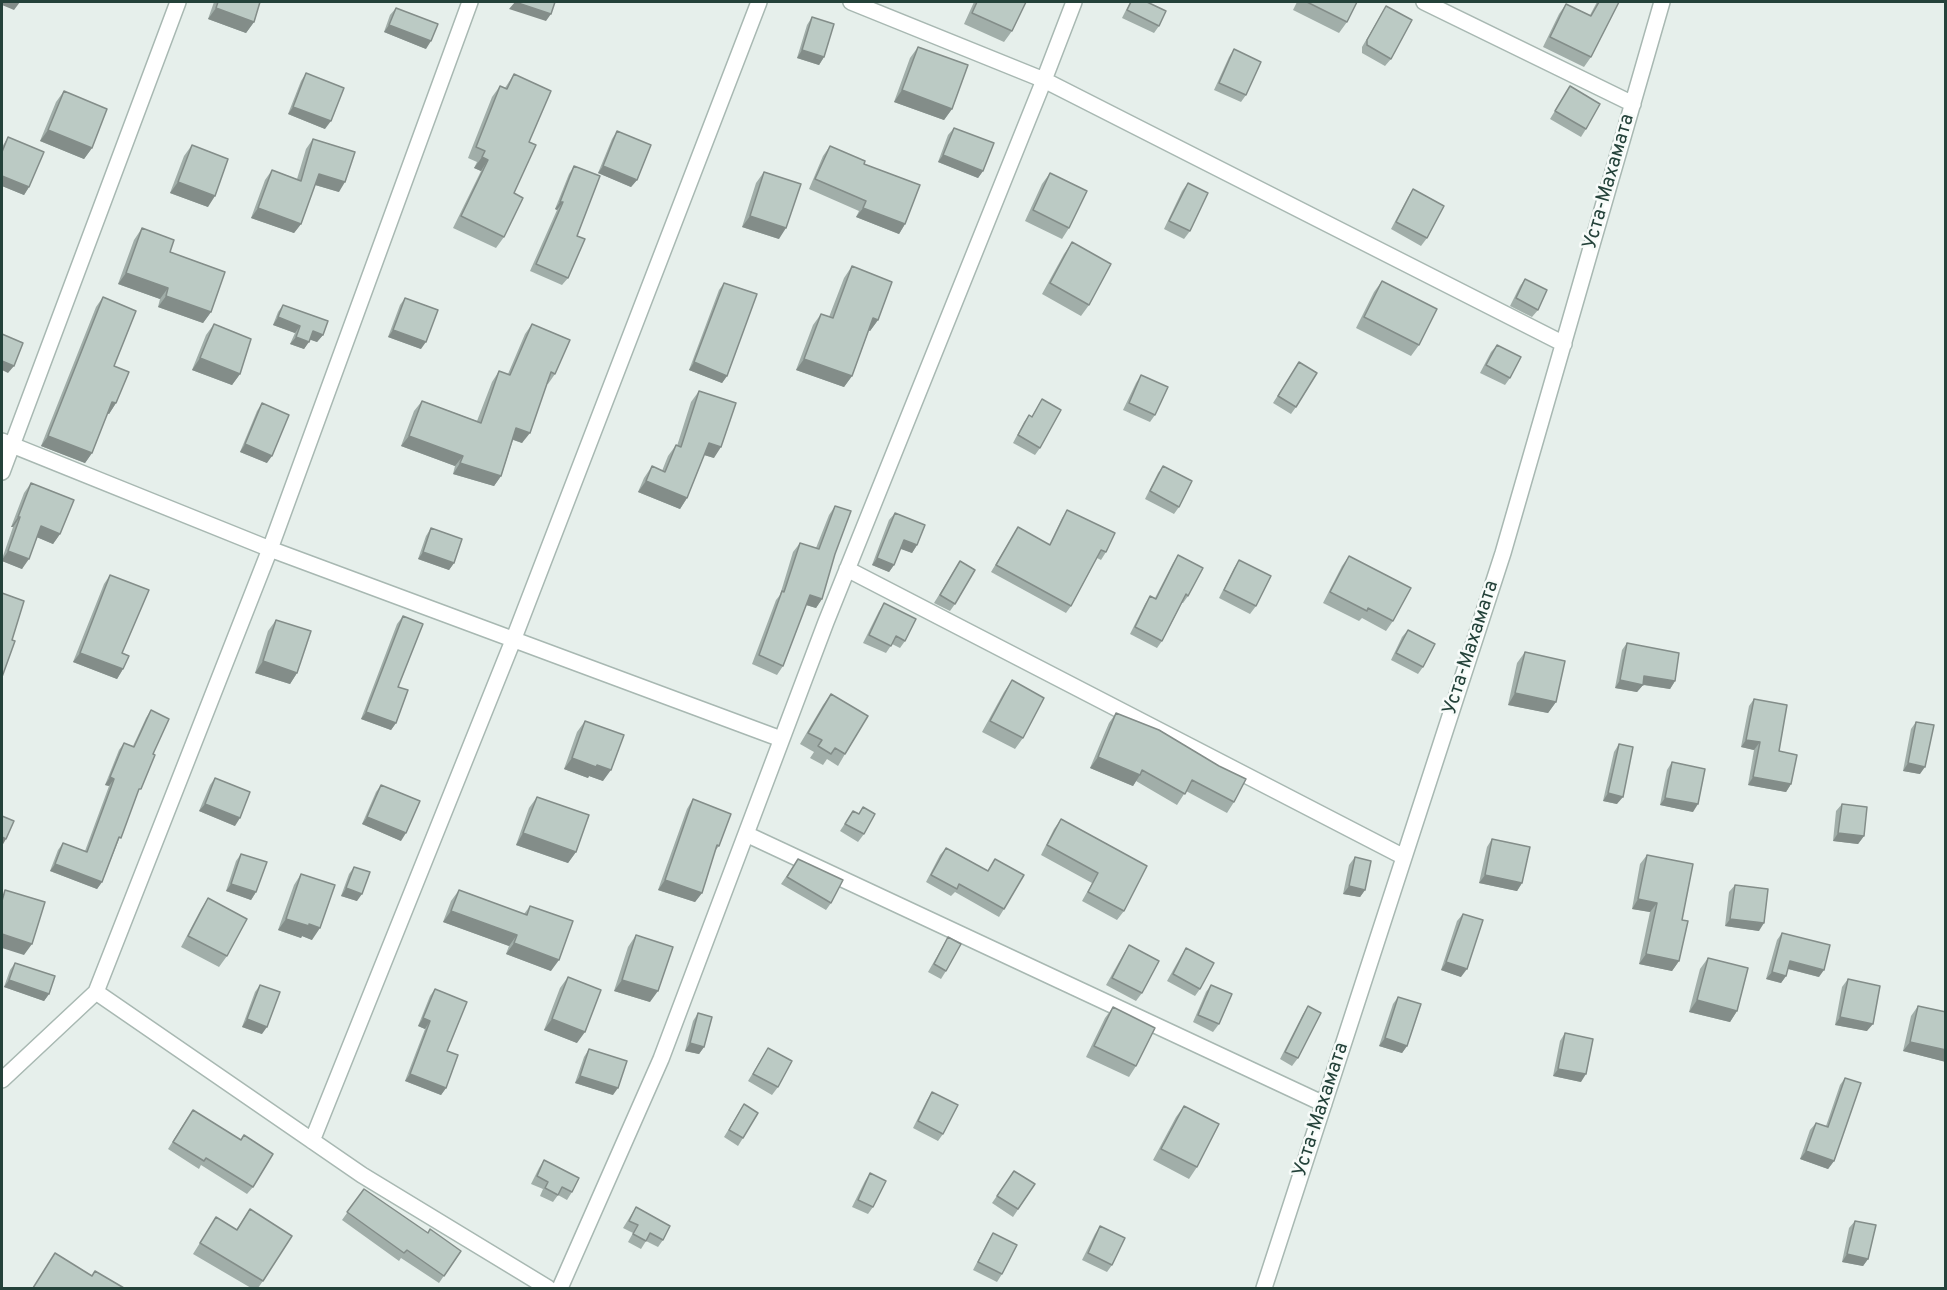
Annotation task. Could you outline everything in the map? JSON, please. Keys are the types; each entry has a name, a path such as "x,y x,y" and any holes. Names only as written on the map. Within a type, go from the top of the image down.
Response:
{"street":[{"path":"2,472 7,443 178,2"},
{"path":"2,1080 96,992 270,549 470,2"},
{"path":"312,1141 514,638 759,2"},
{"path":"851,2 1044,80 1564,344"},
{"path":"560,1288 661,1059 847,569 1074,2"},
{"path":"1424,2 1633,104"},
{"name":"Уста-Махамата","path":"1264,1288 1503,553 1662,2"},
{"path":"7,443 270,549 514,638 781,740"},
{"path":"847,569 1404,857"},
{"path":"746,834 1324,1104"},
{"path":"96,992 362,1175 548,1288"}],"building":[{"path":"218,2 260,2 254,22 216,8"},
{"path":"515,2 555,2 551,14"},
{"path":"977,2 1026,2 1012,31 972,13"},
{"path":"1131,2 1147,2 1166,11 1159,26 1127,10"},
{"path":"1307,2 1357,2 1347,22"},
{"path":"1599,2 1619,2 1591,57 1550,37 1566,4 1591,16"},
{"path":"1386,6 1412,20 1391,59 1367,45 1367,40"},
{"path":"396,8 438,24 431,41 389,25"},
{"path":"812,17 834,24 824,57 802,50"},
{"path":"918,47 968,65 952,109 902,90"},
{"path":"1234,49 1261,62 1246,95 1219,83"},
{"path":"306,73 344,88 331,121 293,107"},
{"path":"514,74 551,91 529,142 536,145 514,193 523,198 504,237 461,216 488,160 482,157 485,151 476,147 500,86 507,89"},
{"path":"1570,86 1600,104 1586,129 1555,111"},
{"path":"64,91 107,109 92,148 48,130"},
{"path":"954,128 994,143 983,171 943,155"},
{"path":"617,131 651,145 637,180 603,166"},
{"path":"8,137 44,152 29,187 2,176 2,152"},
{"path":"313,139 355,152 345,182 319,174 301,224 258,208 272,170 301,181"},
{"path":"192,145 228,159 215,196 178,182"},
{"path":"830,146 865,161 864,164 920,185 905,224 863,208 866,201 815,179"},
{"path":"574,166 600,176 577,236 585,239 568,278 536,264 563,202 560,202"},
{"path":"764,172 801,184 786,228 750,216"},
{"path":"1050,173 1087,191 1069,228 1033,210"},
{"path":"1188,183 1208,193 1190,231 1169,221"},
{"path":"1413,189 1444,206 1427,238 1396,222"},
{"path":"142,228 174,240 170,252 225,272 211,312 166,296 168,288 126,273"},
{"path":"1072,242 1111,264 1089,305 1050,283"},
{"path":"852,266 892,282 878,320 873,318 852,376 804,359 821,314 833,318"},
{"path":"1525,279 1547,290 1538,310 1516,298"},
{"path":"1382,281 1437,309 1419,345 1364,317"},
{"path":"724,283 757,294 727,376 694,362"},
{"path":"103,297 136,311 114,366 129,372 116,403 112,402 92,453 48,436"},
{"path":"405,298 438,310 426,342 393,330"},
{"path":"283,305 328,321 323,335 313,331 309,342 296,337 300,326 278,317"},
{"path":"214,324 251,339 240,374 200,358"},
{"path":"532,324 570,340 555,374 551,372 530,433 516,428 501,476 460,463 463,456 409,436 422,401 481,423 499,371 510,375"},
{"path":"2,334 23,343 14,366 2,361"},
{"path":"1497,345 1521,357 1510,378 1486,365"},
{"path":"1299,362 1317,373 1296,407 1278,396"},
{"path":"1141,375 1168,387 1155,415 1129,403"},
{"path":"699,391 736,403 721,447 709,443 687,498 646,481 652,466 665,472 676,445 681,447"},
{"path":"1042,399 1061,410 1040,448 1018,435 1029,415 1032,417"},
{"path":"262,403 289,415 272,456 245,444"},
{"path":"1163,466 1192,481 1179,507 1150,491"},
{"path":"31,483 74,500 60,534 41,526 29,559 8,551"},
{"path":"835,506 851,511 822,599 810,595 783,666 759,655 782,591 784,592 800,543 819,549"},
{"path":"1067,510 1115,533 1106,552 1101,550 1071,606 996,565 1018,527 1050,545"},
{"path":"895,513 925,525 917,545 904,540 894,565 877,558"},
{"path":"431,528 462,539 454,563 423,552"},
{"path":"1178,555 1203,568 1188,596 1186,594 1162,641 1135,627 1150,596 1156,599"},
{"path":"1349,556 1411,588 1393,621 1330,592"},
{"path":"1239,560 1271,576 1256,606 1224,590"},
{"path":"960,561 975,570 955,604 940,595"},
{"path":"110,575 149,590 122,653 129,656 123,669 80,653"},
{"path":"2,593 24,601 12,640 15,641 2,677"},
{"path":"884,603 916,619 905,641 896,636 891,646 869,635"},
{"path":"403,616 423,624 398,687 408,690 396,723 366,712"},
{"path":"276,620 311,631 297,673 263,661"},
{"path":"1408,630 1435,644 1423,667 1396,653"},
{"path":"1627,643 1679,653 1675,681 1644,676 1643,685 1620,680"},
{"path":"1525,652 1565,661 1556,702 1515,693"},
{"path":"1012,680 1044,698 1023,738 990,721"},
{"path":"831,694 868,716 845,754 835,748 831,754 818,746 822,740 808,733"},
{"path":"1754,699 1787,705 1779,751 1797,755 1791,784 1753,777 1760,742 1746,740"},
{"path":"151,710 169,719 102,882 55,864 63,843 87,852 114,779 110,777 124,743 134,747"},
{"path":"1116,713 1159,730 1219,766 1246,779 1234,802 1192,780 1185,794 1142,770 1140,775 1098,757"},
{"path":"585,721 624,735 611,770 572,758"},
{"path":"1916,722 1934,725 1925,767 1908,763"},
{"path":"1619,744 1633,747 1623,797 1608,793"},
{"path":"1672,762 1705,769 1698,804 1665,798"},
{"path":"215,778 250,792 240,818 205,804"},
{"path":"381,785 420,801 406,833 367,817"},
{"path":"537,797 589,815 576,852 523,833"},
{"path":"693,799 731,814 719,846 717,845 702,893 665,880"},
{"path":"1842,804 1867,807 1864,836 1838,833"},
{"path":"863,807 875,814 864,834 845,824 853,811 859,814"},
{"path":"2,816 14,821 6,839 2,837"},
{"path":"1061,819 1147,866 1124,911 1088,892 1098,873 1047,845"},
{"path":"1492,839 1530,847 1522,883 1485,875"},
{"path":"946,848 988,871 995,859 1024,875 1004,909 959,884 957,889 931,875"},
{"path":"241,854 267,862 256,892 231,884"},
{"path":"1647,855 1693,864 1682,920 1688,921 1679,961 1646,954 1657,903 1638,899"},
{"path":"1355,857 1371,861 1365,890 1349,886"},
{"path":"798,859 843,880 831,903 787,877"},
{"path":"354,867 370,872 362,894 346,888"},
{"path":"301,874 335,885 320,928 286,919"},
{"path":"1735,885 1768,889 1764,923 1730,919"},
{"path":"5,890 45,902 32,944 2,934 2,901"},
{"path":"459,890 527,915 530,906 573,921 559,960 514,943 517,935 451,911"},
{"path":"208,898 247,919 227,956 188,936"},
{"path":"1463,914 1483,920 1467,969 1446,962"},
{"path":"1782,933 1830,945 1824,970 1790,961 1786,976 1772,972"},
{"path":"636,935 673,947 658,991 622,980"},
{"path":"948,937 961,944 946,971 934,964"},
{"path":"1129,945 1159,961 1142,993 1112,978"},
{"path":"1186,948 1214,963 1200,989 1173,974"},
{"path":"1708,958 1748,968 1737,1011 1697,1000"},
{"path":"15,963 55,976 49,994 9,980"},
{"path":"568,977 601,990 585,1032 552,1019"},
{"path":"1848,979 1880,986 1873,1024 1840,1017"},
{"path":"260,985 280,992 267,1027 247,1019"},
{"path":"1211,985 1232,994 1219,1024 1198,1015"},
{"path":"435,989 467,1002 447,1051 458,1055 446,1088 410,1074 430,1021 423,1018"},
{"path":"1398,997 1421,1004 1407,1046 1385,1038"},
{"path":"1308,1006 1321,1013 1298,1058 1285,1052"},
{"path":"1918,1006 1946,1012 1946,1050 1910,1042"},
{"path":"1113,1007 1155,1028 1136,1066 1094,1046"},
{"path":"698,1013 712,1017 704,1047 690,1043"},
{"path":"1565,1033 1593,1039 1586,1074 1558,1069"},
{"path":"768,1048 792,1061 778,1087 753,1074"},
{"path":"589,1049 627,1061 618,1088 580,1076"},
{"path":"1845,1078 1861,1083 1834,1161 1806,1151 1816,1123 1828,1127"},
{"path":"932,1092 958,1105 943,1134 918,1121"},
{"path":"744,1104 758,1113 743,1138 729,1130"},
{"path":"1184,1106 1219,1124 1197,1167 1161,1149"},
{"path":"193,1110 241,1140 244,1135 273,1154 253,1187 206,1158 204,1161 173,1142"},
{"path":"544,1160 579,1178 572,1192 562,1187 558,1195 545,1188 548,1182 537,1176"},
{"path":"1014,1171 1035,1184 1018,1209 997,1196"},
{"path":"870,1173 886,1181 873,1207 858,1200"},
{"path":"364,1189 428,1233 430,1229 461,1251 444,1276 407,1250 404,1253 347,1212"},
{"path":"636,1207 670,1226 663,1240 650,1233 646,1241 633,1234 638,1225 629,1221"},
{"path":"250,1209 292,1236 263,1281 200,1243 216,1217 237,1230"},
{"path":"1855,1221 1876,1225 1868,1259 1847,1254"},
{"path":"1100,1226 1125,1238 1112,1265 1088,1253"},
{"path":"993,1233 1017,1245 1002,1274 978,1262"},
{"path":"55,1253 92,1276 95,1271 124,1288 33,1288"}]}
